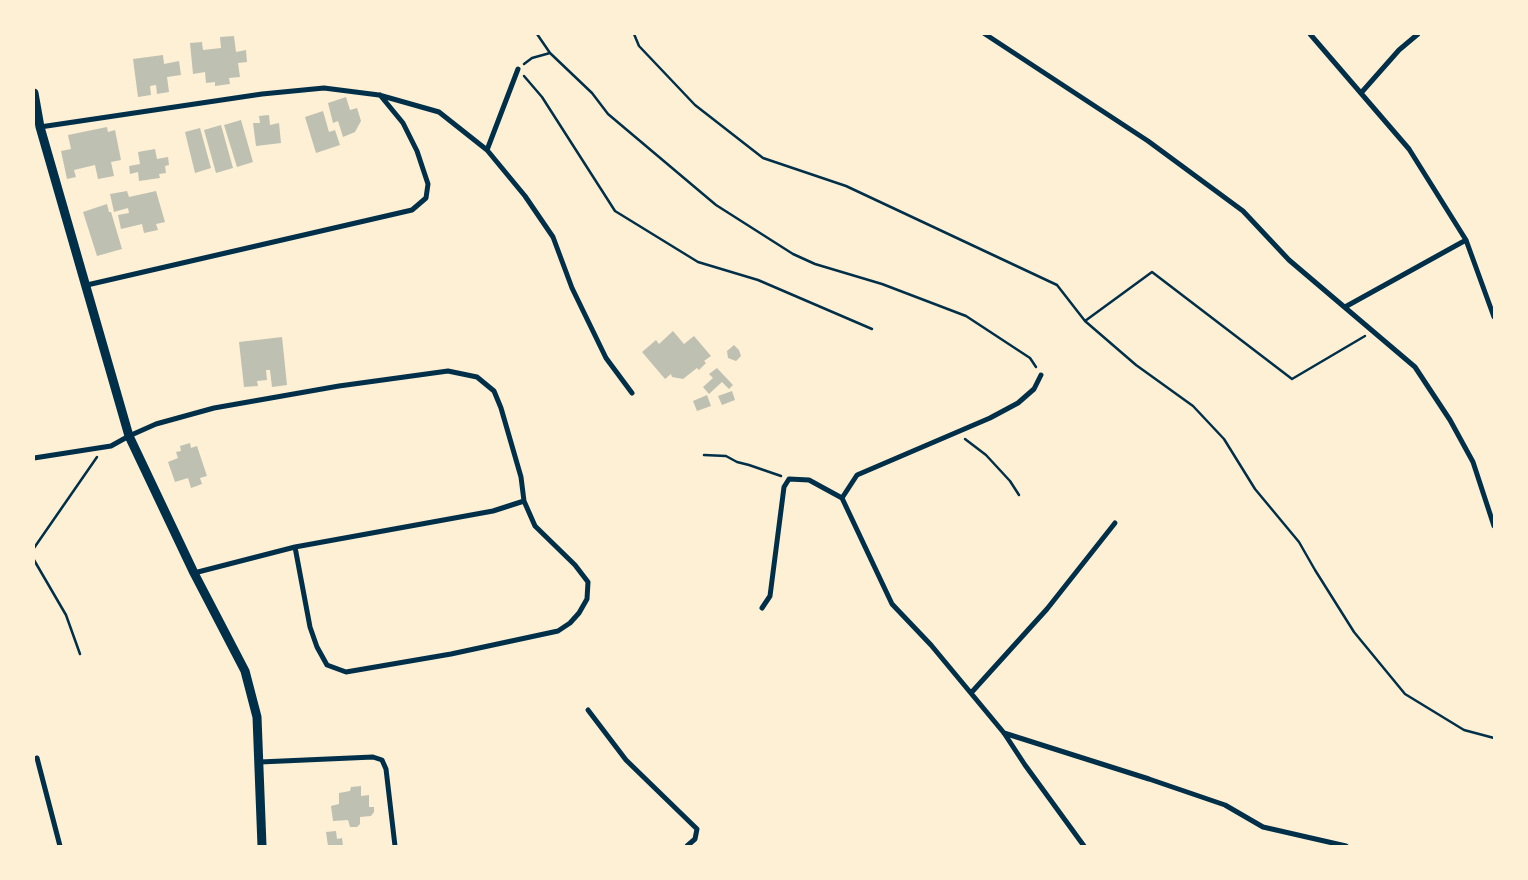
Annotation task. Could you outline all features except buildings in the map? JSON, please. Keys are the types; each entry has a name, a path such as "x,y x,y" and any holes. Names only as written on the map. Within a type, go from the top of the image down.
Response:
{"street":[{"path":"984,34 1148,142 1243,212 1288,260 1415,367 1450,420 1473,462 1494,526"},
{"path":"1310,34 1409,148 1466,240 1494,318"},
{"path":"1361,92 1399,50 1418,34"},
{"path":"487,150 518,69"},
{"path":"40,127 262,94 324,88 379,95 439,112 487,150 524,196 553,237 572,288 606,358 632,393"},
{"path":"34,93 40,127 87,284 129,436 194,573 245,671 257,717 262,846"},
{"path":"87,284 412,210 426,198 428,184 417,151 404,122 379,95"},
{"path":"1345,307 1466,240"},
{"path":"34,458 111,446 156,424 214,408 339,386 448,371 477,378 494,391 501,408 521,477 524,501 535,526 575,565 588,582 587,599 579,613 570,623 558,631 451,654 346,672 327,665 317,647 310,627 295,547"},
{"path":"842,498 857,475 990,418 1018,402 1034,389 1040,375"},
{"path":"762,608 770,596 784,487 789,479 808,480 842,498 892,604 931,645 1004,732 1084,846"},
{"path":"194,573 295,547 493,511 524,501"},
{"path":"971,693 1047,609 1115,523"},
{"path":"588,710 626,760 697,829 695,839 687,846"},
{"path":"1004,732 1225,805 1263,828 1346,846"},
{"path":"260,762 373,757 382,760 386,769 395,846"},
{"path":"37,758 60,846"}],"path":[{"path":"537,34 550,53 592,93 608,114 716,205 793,254 815,264 882,284 966,316 1030,358 1040,375"},
{"path":"634,34 639,46 695,105 763,158 846,186 1056,285 1085,321 1136,365 1193,406 1224,438 1255,489 1299,542 1354,632 1405,694 1464,730 1494,738"},
{"path":"550,53 532,58 518,69 542,96 615,211 698,262 758,280 872,329"},
{"path":"1085,321 1152,272 1292,379 1374,331"},
{"path":"956,432 986,455 1010,481 1019,495"},
{"path":"34,548 104,447"},
{"path":"704,455 726,456 737,462 789,479"},
{"path":"34,560 66,615 80,654"}]}
